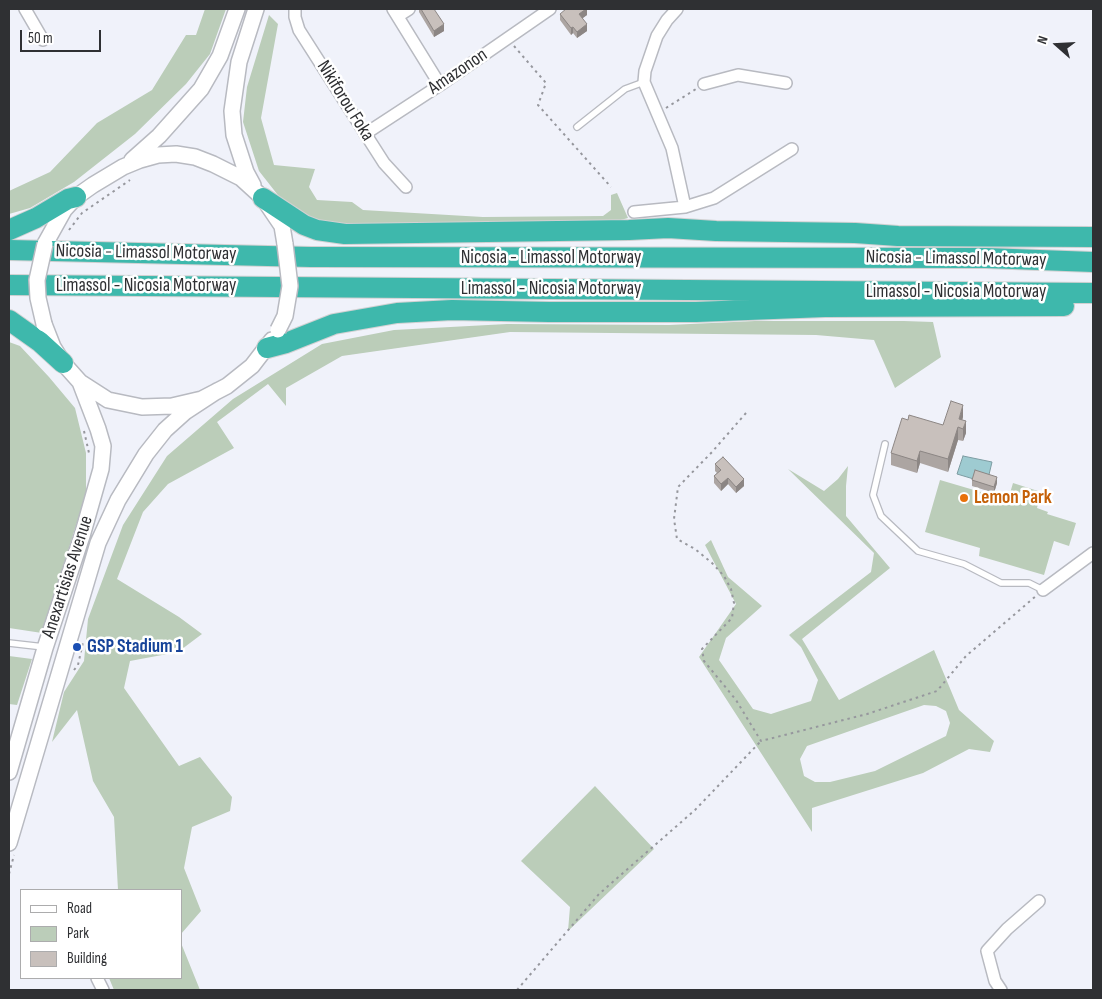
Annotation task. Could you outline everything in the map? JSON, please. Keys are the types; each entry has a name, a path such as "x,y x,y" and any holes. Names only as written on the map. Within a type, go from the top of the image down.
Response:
{"highway":[{"path":"260,195 316,230 345,234 632,221 797,245 914,248 1093,246"},
{"path":"9,230 44,214 68,199 76,197"},
{"path":"632,221 668,228 799,234 1093,237"},
{"path":"914,248 986,258"},
{"name":"Nicosia - Limassol Motorway","path":"9,250 311,257 986,258 1093,262"},
{"name":"Limassol - Nicosia Motorway","path":"9,285 1093,293"},
{"path":"267,348 286,343 334,324 396,312 452,310 687,312 825,307 1093,306"},
{"path":"9,320 40,342 63,363"}],"main road":[{"path":"127,174 201,88 220,56 237,9"},
{"path":"256,9 240,62 232,111 234,135 246,172 282,226 290,286 285,316 267,348 252,366 227,386 202,399 172,406 142,408 108,400 80,382 63,363 53,347 44,324 38,298 38,280 45,244 64,210 76,197 127,174 158,155 176,154 213,164 241,178 260,195"},
{"name":"Anexartisias Avenue","path":"9,772 45,648 82,536 101,469 103,446 80,382"},
{"name":"Anexartisias Avenue","path":"9,843 98,543 114,509 146,454 165,430 185,412 217,391"}],"street":[{"path":"25,9 43,40"},
{"name":"Nikiforou Foka","path":"296,9 295,17 300,30 365,134 384,162 406,187"},
{"path":"410,9 396,12 440,85"},
{"name":"Amazonon","path":"365,134 550,9"},
{"path":"677,9 657,36 645,71 644,82 672,148 685,207"},
{"path":"704,84 738,75 786,83"},
{"path":"632,221 714,198 792,149"},
{"path":"1043,590 1093,553"},
{"path":"1001,990 995,981 987,951 1007,929 1038,901"}],"lane":[{"path":"577,127 625,89 644,82"},
{"path":"885,444 873,495 881,516 918,551 964,564 1001,583 1029,583 1043,590"},
{"path":"9,644 45,648"}],"path":[{"path":"508,38 546,83 538,105 611,187"},
{"path":"657,113 704,84"},
{"path":"62,238 82,212 127,174"},
{"path":"746,413 678,487 674,519 678,539 695,549 712,563 724,576 731,589 734,603 732,618 702,649 704,661 736,700 761,741"},
{"path":"517,990 599,894 694,810 761,741 866,714 937,691 966,656 1043,590"},
{"path":"70,676 78,665 84,636"}],"green space":[{"path":"205,9 226,9 210,54 186,84 135,134 74,182 30,208 9,214 9,191 50,172 97,123 152,90 186,35 196,35"},
{"path":"269,15 278,24 261,118 274,165 315,169 309,187 317,200 352,202 363,210 483,217 603,216 611,210 611,195 617,193 628,218 617,221 499,225 320,224 281,199 259,171 243,122 247,87"},
{"path":"755,321 933,322 941,357 895,388 874,340 816,335 510,332 342,356 286,388 286,406 268,384 217,422 234,448 168,484 143,512 117,579 179,617 202,634 178,652 130,661 124,688 179,766 200,757 232,797 230,811 192,827 184,868 201,911 182,933 182,889 118,889 114,817 93,781 77,710 52,742 64,692 84,661 88,619 123,525 167,456 233,399 322,344 394,330 507,324 669,325"},
{"path":"9,342 20,346 75,408 86,453 86,494 42,633 9,628"},
{"path":"848,466 846,516 890,568 802,639 839,700 934,650 959,710 994,741 990,752 969,749 923,773 812,808 812,832 699,657 736,604 705,545 711,540 728,577 762,606 726,638 719,660 753,709 771,714 811,701 818,680 801,647 789,635 871,572 874,553 788,469 824,491 838,479","holes":["924,705 936,706 946,711 950,723 946,736 875,771 830,782 815,782 804,776 800,759 807,746"]},
{"path":"940,480 1008,500 1013,483 1041,492 1037,508 1048,512 1047,514 1076,523 1069,546 1054,541 1044,575 979,556 980,548 925,532"},
{"path":"9,656 32,659 17,705 9,704"},
{"path":"595,786 654,849 568,931 570,907 521,861"},
{"path":"182,945 200,990 114,990 109,979 182,979"}],"water":[{"path":"963,456 992,462 987,483 957,474"}],"building":[{"path":"421,9 434,9 444,24 434,31"},
{"path":"566,9 586,9 579,14 587,24 577,32 573,27 571,28 560,14"},
{"path":"951,401 963,405 959,419 966,421 963,429 958,427 948,459 920,451 917,461 891,453 902,418 908,420 909,415 943,425"},
{"path":"723,457 744,479 736,487 728,478 721,484 714,476 721,470 715,464"},
{"path":"975,470 997,477 994,487 972,480"}],"place":[{"name":"Lemon Park","path":"964,498"},
{"name":"GSP Stadium 1","path":"77,647"}]}
